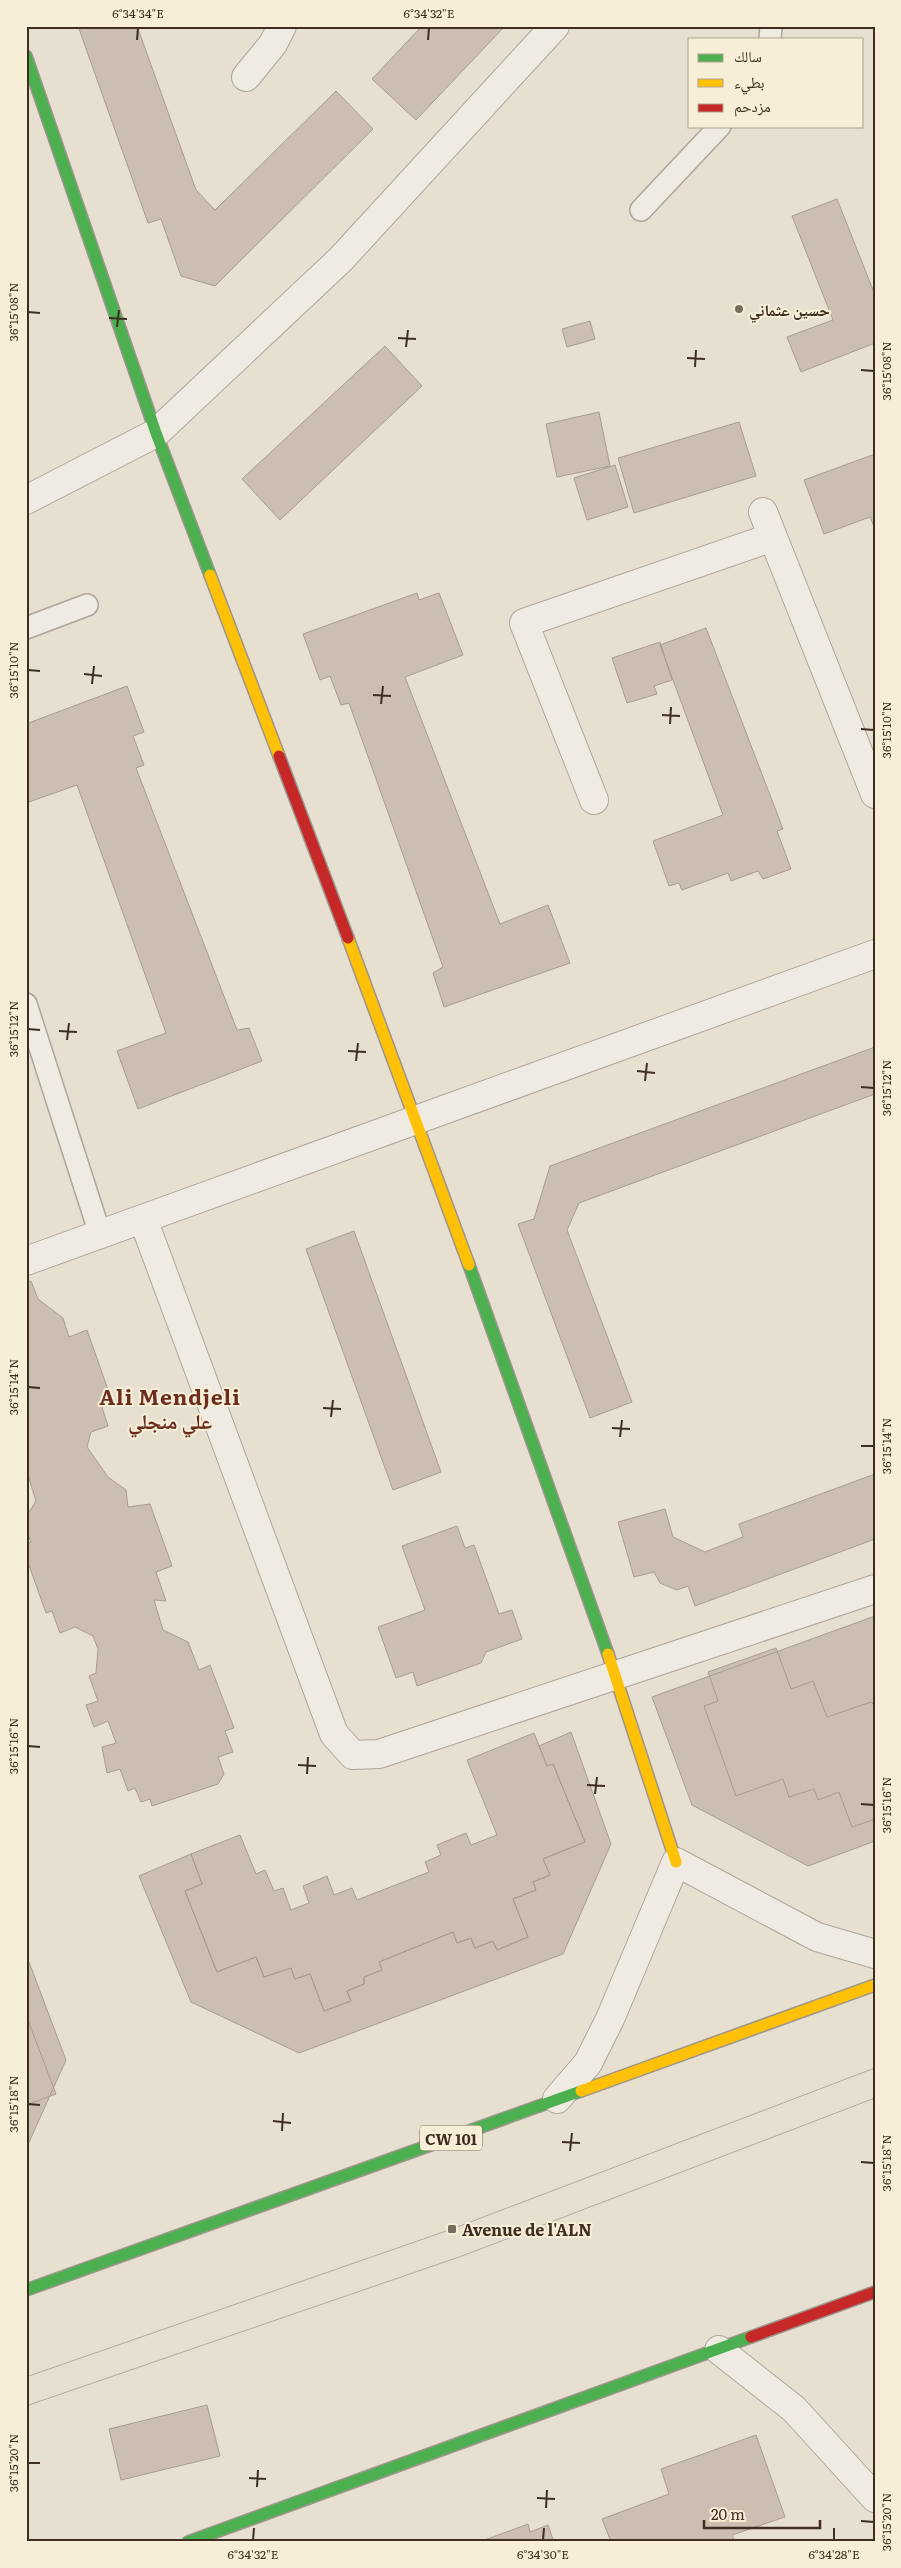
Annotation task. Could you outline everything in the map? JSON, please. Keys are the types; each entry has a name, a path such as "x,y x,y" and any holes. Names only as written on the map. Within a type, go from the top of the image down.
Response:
{"street":[{"path":"246,77 272,44 282,26"},
{"path":"26,500 156,433 341,259 556,26"},
{"path":"26,56 156,433 417,1120 616,1676 676,1862 610,2019 588,2063 557,2099"},
{"path":"763,512 875,794"},
{"path":"594,800 524,623 773,537"},
{"path":"26,1261 875,954"},
{"path":"143,1219 334,1734 353,1755 379,1754 875,1589"},
{"path":"676,1862 817,1937 875,1954"},
{"name":"CW 101","path":"26,2290 875,1985"},
{"path":"188,2542 875,2292"},
{"path":"719,2350 794,2409 875,2498"}],"lane":[{"path":"641,210 718,128"},
{"path":"26,628 86,605"},
{"path":"26,1004 100,1234"}],"building":[{"path":"78,26 137,26 196,190 215,210 336,91 373,129 215,286 181,276 161,219 148,223"},
{"path":"422,26 505,26 416,120 372,79"},
{"path":"837,199 875,295 875,343 801,372 787,337 833,320 792,216"},
{"path":"590,321 595,339 567,347 562,329"},
{"path":"385,346 422,386 280,520 242,479"},
{"path":"599,412 610,466 557,477 546,424"},
{"path":"739,422 756,476 634,513 618,458"},
{"path":"875,454 875,529 870,517 824,534 804,480"},
{"path":"615,465 628,507 587,520 574,478"},
{"path":"417,593 419,600 439,593 463,655 405,677 500,924 548,905 570,963 444,1007 433,973 443,967 349,703 341,705 330,676 320,680 303,634"},
{"path":"706,628 783,829 777,831 791,869 763,879 758,871 731,881 728,873 682,890 679,883 669,886 653,841 723,815 660,645"},
{"path":"660,642 672,680 654,686 657,694 627,703 612,658"},
{"path":"127,686 144,732 133,736 144,765 136,768 237,1030 249,1028 262,1061 138,1109 117,1051 166,1033 77,785 26,803 26,724"},
{"path":"875,1047 875,1094 579,1203 567,1230 632,1402 590,1418 518,1224 534,1219 550,1166"},
{"path":"354,1231 441,1472 393,1490 306,1249"},
{"path":"31,1281 38,1299 63,1318 69,1337 87,1330 113,1404 102,1407 108,1426 91,1432 87,1447 108,1477 126,1490 128,1507 150,1504 172,1566 156,1572 166,1601 154,1600 163,1630 188,1642 199,1670 210,1665 234,1728 225,1731 233,1752 218,1757 224,1774 218,1784 152,1806 150,1799 141,1802 135,1788 128,1791 120,1769 107,1773 102,1747 116,1743 108,1721 94,1727 86,1705 98,1701 89,1676 96,1673 98,1649 93,1636 75,1627 60,1633 52,1611 46,1613 26,1557 26,1544 31,1542 26,1530 26,1517 36,1501 26,1469 26,1283"},
{"path":"875,1474 875,1539 695,1606 688,1586 677,1590 660,1583 654,1572 634,1577 618,1522 665,1509 673,1537 705,1552 743,1537 739,1524"},
{"path":"457,1526 465,1548 474,1545 499,1614 512,1610 522,1639 486,1652 481,1663 417,1686 413,1672 396,1678 378,1627 425,1610 402,1546"},
{"path":"875,1616 875,1841 808,1866 692,1805 652,1697"},
{"path":"776,1648 791,1689 813,1681 827,1717 871,1702 875,1706 875,1819 852,1827 839,1792 818,1800 814,1789 789,1797 783,1779 736,1796 704,1706 718,1701 708,1672"},
{"path":"571,1732 611,1844 563,1954 299,2053 191,2002 139,1876 191,1854 202,1884 185,1891 217,1972 256,1957 264,1977 291,1968 295,1979 310,1974 324,2011 351,2001 347,1991 364,1984 364,1977 382,1970 379,1962 453,1932 457,1943 471,1938 475,1948 493,1941 497,1950 528,1937 513,1899 536,1890 533,1882 550,1875 543,1859 585,1842 553,1764 547,1766 539,1746"},
{"path":"534,1733 547,1766 553,1764 585,1842 543,1859 550,1875 533,1882 536,1890 513,1899 528,1937 497,1950 493,1941 475,1948 471,1938 457,1943 453,1932 379,1962 382,1970 364,1977 364,1984 347,1991 351,2001 324,2011 310,1974 295,1979 291,1968 264,1977 256,1957 217,1972 185,1891 202,1884 191,1854 240,1835 256,1874 265,1870 274,1891 283,1888 291,1910 309,1903 303,1886 327,1876 334,1895 352,1888 357,1900 429,1872 425,1862 441,1855 437,1845 466,1833 471,1845 497,1835 467,1760"},
{"path":"29,1962 66,2060 26,2149 26,1963"},
{"path":"26,2015 56,2094 26,2105"},
{"path":"207,2405 220,2456 121,2480 109,2429"},
{"path":"756,2435 785,2517 732,2535 735,2542 611,2542 602,2519 669,2494 661,2469"},
{"path":"528,2524 530,2532 548,2525 554,2542 479,2542"}],"tram line":[{"path":"26,2377 452,2229 875,2068"},
{"path":"26,2406 462,2256 875,2098"}],"traffic: fast":[{"path":"26,56 156,433 210,575"},
{"path":"469,1265 608,1654"},
{"path":"26,2290 581,2091"},
{"path":"188,2542 751,2337"}],"traffic: slow":[{"path":"210,575 279,756"},
{"path":"348,938 469,1265"},
{"path":"608,1654 676,1862"},
{"path":"581,2091 875,1985"}],"traffic: jam":[{"path":"279,756 348,938"},
{"path":"751,2337 875,2292"}],"place":[{"name":"حسين عثماني","path":"739,309"},
{"name":"Avenue de l'ALN","path":"452,2229"}],"district":[{"name":"Ali Mendjeli علي منجلي","path":"170,1407"}]}
